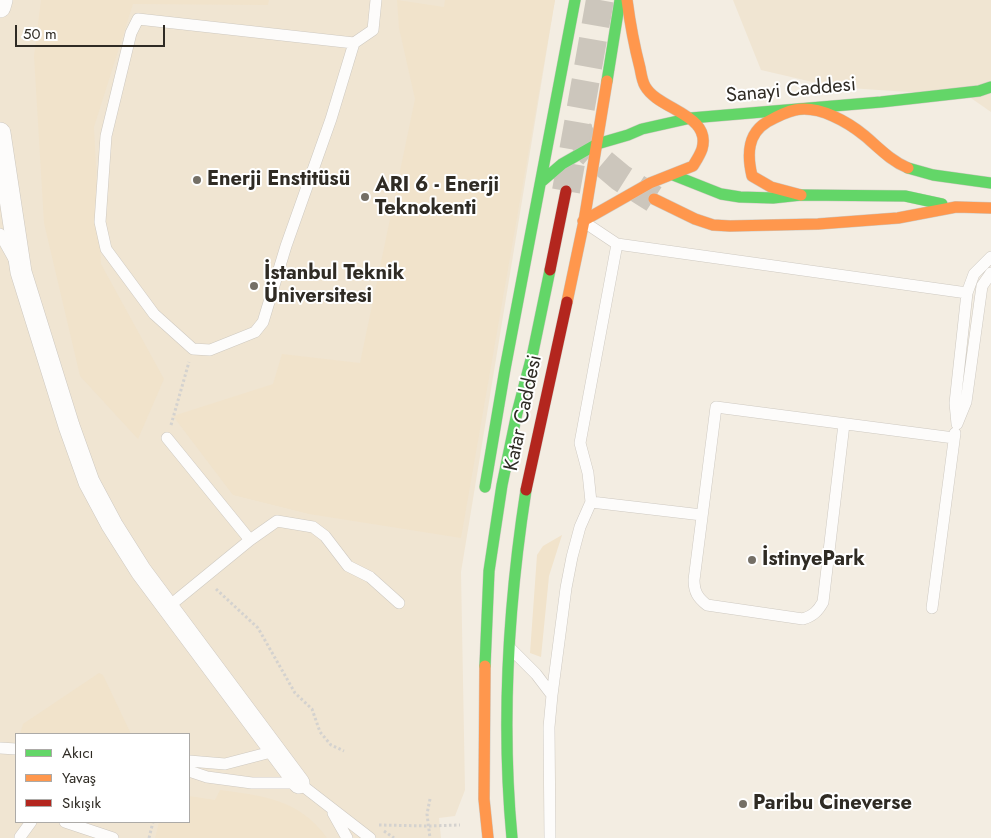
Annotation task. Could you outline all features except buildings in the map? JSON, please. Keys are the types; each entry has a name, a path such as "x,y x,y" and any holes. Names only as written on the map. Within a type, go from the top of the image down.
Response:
{"main road":[{"path":"483,499 488,462 575,0"},
{"name":"Katar Caddesi","path":"512,838 507,779 506,710 514,578 526,490 583,221 620,0"},
{"path":"583,221 650,183 693,166 702,148 702,135 697,124 691,118 666,106 654,97 644,85 632,36 627,0"},
{"path":"607,5 609,72"},
{"name":"Sanayi Caddesi","path":"541,182 562,164 597,144 642,129 691,118 882,102 979,91 991,87"},
{"path":"801,195 771,187 752,176 748,164 750,142 761,126 783,114 802,108 837,118 858,130 880,150 902,165 929,174 991,183"},
{"path":"673,175 721,194 740,197 773,198 801,195 905,196 956,208"},
{"name":"Katar Caddesi","path":"488,838 484,780 485,625 489,572 502,484 517,413 533,352 566,191"},
{"path":"654,198 695,220 713,225 730,226 818,224 880,219 956,208 991,208"},
{"path":"478,564 485,625"}],"street":[{"path":"0,7 2,0"},
{"path":"0,133 21,272 69,426 89,482 141,571 299,783"}],"lane":[{"path":"354,43 138,19 131,33 106,136 100,222 106,249 154,314 193,349 210,350 255,332 263,322 286,246 331,119 354,43 373,30 376,0"},
{"path":"583,221 617,244 967,293"},
{"path":"0,234 21,272"},
{"path":"550,838 548,727 566,588 580,527 591,502 588,473 580,444 617,244"},
{"path":"932,608 956,424 955,403 967,293 974,274 991,257"},
{"path":"956,424 966,402 982,286 991,273"},
{"path":"844,424 823,602 814,614 803,619 707,605 701,601 694,588 694,580 716,407 954,438"},
{"path":"167,438 250,540"},
{"path":"591,502 702,515"},
{"path":"168,607 250,540 277,522 313,526 325,536 348,566 370,578 399,603"},
{"path":"509,646 536,674 552,695"},
{"path":"0,748 15,749"},
{"path":"190,761 224,764 275,751"},
{"path":"190,771 207,777 252,783 299,783 368,836"},
{"path":"331,809 347,838"},
{"path":"20,837 31,823"},
{"path":"68,823 113,838"}],"path":[{"path":"167,438 193,349"},
{"path":"216,589 258,628 295,693 312,709 320,732 332,745 344,751"},
{"path":"430,799 427,814 430,838"},
{"path":"149,838 153,823"},
{"path":"368,836 375,824 460,825"}],"shaded area":[{"name":"İstanbul Teknik Üniversitesi","path":"0,0 555,0 461,572 465,790 455,816 439,818 441,838 0,838"},
{"path":"41,0 269,0 268,5 133,4 94,127 101,264 164,379 138,439 80,376 44,223 34,56"},
{"path":"397,0 444,7 445,0 555,0 461,538 309,514 233,495 173,416 273,384 282,354 360,363 415,99 399,28"},
{"path":"733,0 991,0 991,112 968,96 834,87 761,70"},
{"path":"562,535 549,576 541,657 530,653 537,555 543,546"},
{"path":"99,673 103,675 131,733 20,733 23,724"},
{"path":"220,790 279,802 305,815 327,838 155,838 159,823 190,823 190,796 215,800"}],"tunnel":[{"path":"566,191 600,0"},
{"path":"578,130 590,152 621,178 654,199"}],"traffic: fast":[{"path":"485,487 505,369 575,0"},
{"path":"607,81 620,0"},
{"path":"597,144 642,129 691,118 881,102 979,91 991,87"},
{"path":"541,182 562,164 597,144"},
{"path":"908,168 933,175 991,183"},
{"path":"673,175 721,194 740,197 773,198 801,195 905,196 942,204"},
{"path":"485,666 489,571 502,485 550,270"},
{"path":"512,838 507,751 508,664 515,577 526,490"}],"traffic: slow":[{"path":"583,221 650,183 693,166 702,149 703,137 699,128 692,120 661,101 644,84 627,0"},
{"path":"567,302 584,221 607,81"},
{"path":"801,195 771,187 752,176 749,160 752,139 760,127 791,111 814,110 842,120 891,158 908,168"},
{"path":"654,199 695,219 713,225 730,226 818,224 898,218 956,207 991,208"},
{"path":"485,666 484,799 488,838"}],"traffic: jam":[{"path":"550,270 566,191"},
{"path":"526,490 567,302"}],"place":[{"name":"Enerji Enstitüsü","path":"197,180"},
{"name":"ARI 6 - Enerji Teknokenti","path":"365,197"},
{"name":"İstanbul Teknik Üniversitesi","path":"254,286"},
{"name":"İstinyePark","path":"752,560"},
{"name":"Paribu Cineverse","path":"743,804"}]}
